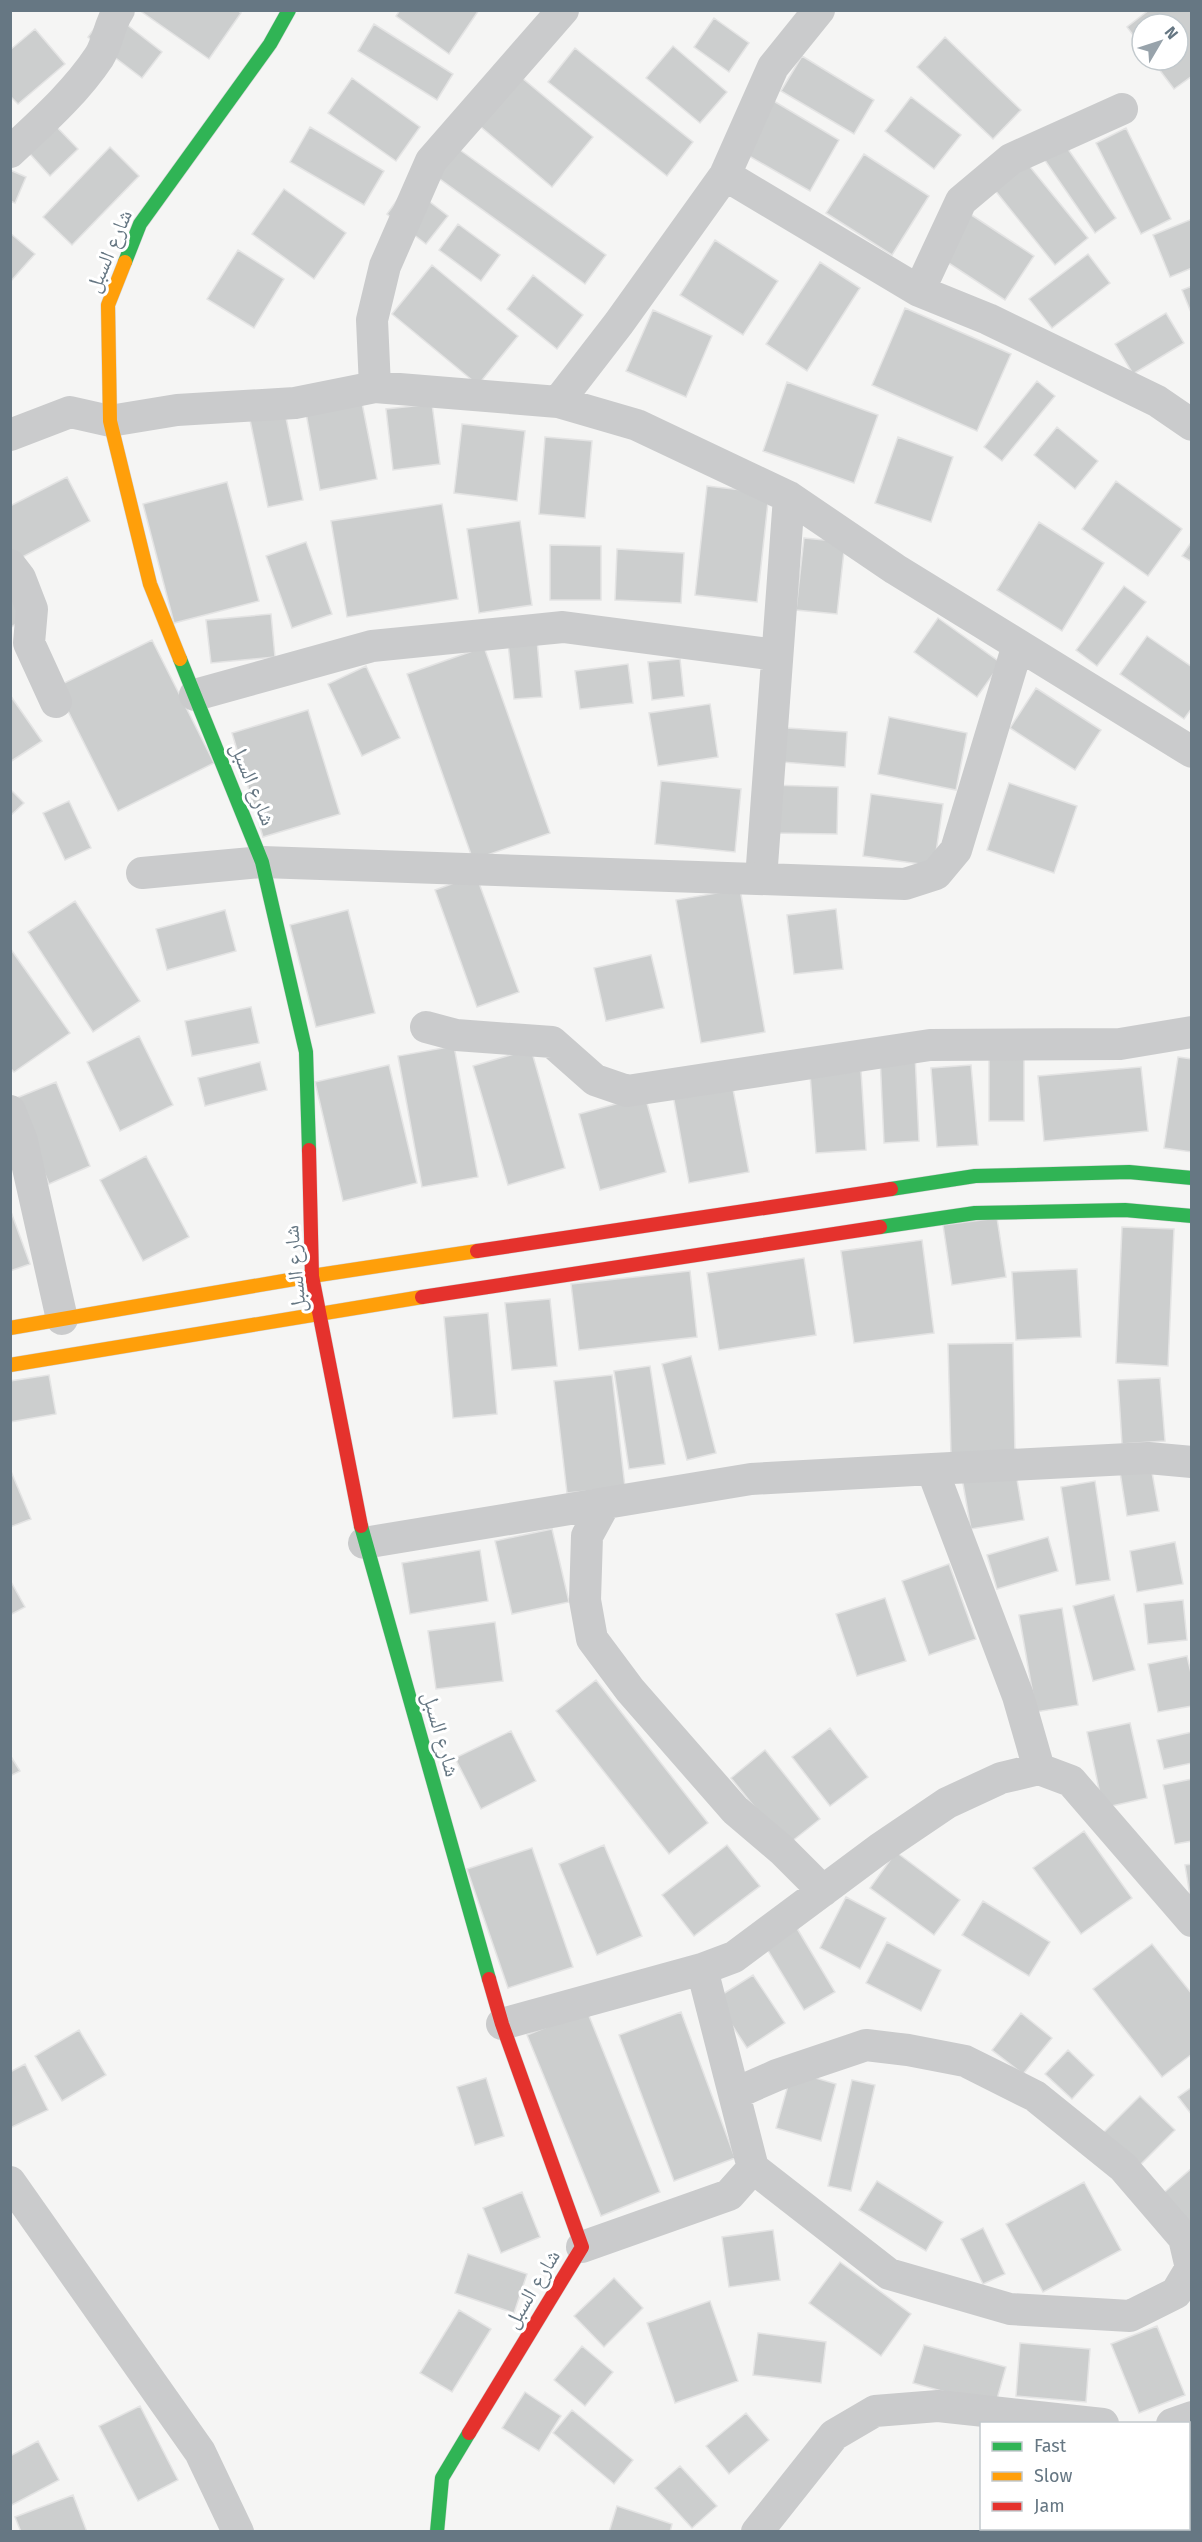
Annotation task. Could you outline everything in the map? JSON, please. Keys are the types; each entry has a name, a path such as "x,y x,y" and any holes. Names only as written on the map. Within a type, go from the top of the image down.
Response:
{"street":[{"path":"10,152 77,87 101,54 113,18 119,10"},
{"name":"شارع السبل","path":"290,10 270,44 140,224 108,305 110,421 150,584 262,862 306,1052 312,1276 364,1543 502,2024 582,2247 442,2478 437,2532"},
{"path":"375,387 372,320 382,276 431,161 563,10"},
{"path":"558,402 619,323 725,175 773,67 819,10"},
{"path":"919,291 961,201 1011,159 1122,109"},
{"path":"725,175 919,291 988,319 1157,401 1191,425"},
{"path":"10,435 70,412 110,421 177,410 295,403 375,387 558,402 638,425 789,497 895,569 1191,752"},
{"path":"761,879 789,497"},
{"path":"10,565 20,578 32,609 29,643 56,702"},
{"path":"195,695 372,646 563,627 777,655"},
{"path":"142,873 262,862 905,884 936,874 956,850 1018,645"},
{"path":"426,1027 456,1035 552,1042 596,1080 627,1091 930,1045 1120,1044 1191,1032"},
{"path":"10,1111 22,1141 62,1319"},
{"path":"10,1328 312,1276 975,1176 1129,1172 1191,1178"},
{"path":"10,1365 319,1313 975,1213 1125,1209 1191,1216"},
{"path":"364,1543 750,1479 1148,1458 1191,1462"},
{"path":"932,1469 1018,1696 1039,1769"},
{"path":"605,1503 587,1536 585,1600 592,1639 630,1690 735,1810 782,1850 823,1891"},
{"path":"502,2024 702,1969 734,1957 947,1803 1000,1778 1039,1769 1071,1780 1191,1921"},
{"path":"702,1969 734,2094 753,2168 889,2274 1010,2309 1130,2316 1176,2292 1191,2268 1184,2238 1123,2167 1035,2096 965,2061 866,2045 777,2075 734,2094"},
{"path":"582,2247 729,2195 753,2168"},
{"path":"10,2182 200,2452 238,2532"},
{"path":"757,2532 834,2435 875,2411 938,2406 1084,2422"}],"building":[{"path":"108,10 162,52 142,78 88,37"},
{"path":"139,10 237,10 241,13 209,59"},
{"path":"400,10 479,10 449,54 396,16"},
{"path":"1149,10 1192,10 1192,76 1174,89 1161,72 1190,72 1190,12 1146,12"},
{"path":"714,18 749,43 729,72 694,47"},
{"path":"374,24 453,74 437,100 358,51"},
{"path":"35,29 65,64 18,104 10,96 10,50"},
{"path":"945,37 1021,110 993,139 917,67"},
{"path":"673,46 727,92 700,123 646,78"},
{"path":"575,48 693,142 667,176 548,82"},
{"path":"802,56 874,100 854,134 781,91"},
{"path":"503,62 593,137 552,187 462,111"},
{"path":"352,78 420,127 396,161 328,113"},
{"path":"911,97 961,135 934,169 885,131"},
{"path":"772,100 839,140 810,191 742,152"},
{"path":"48,118 78,149 50,176 21,144"},
{"path":"310,127 384,171 364,205 290,162"},
{"path":"1126,128 1171,219 1141,234 1096,143"},
{"path":"1063,142 1116,218 1095,233 1042,156"},
{"path":"453,145 606,255 585,284 433,174"},
{"path":"110,147 139,176 72,245 43,217"},
{"path":"864,154 929,196 892,255 826,213"},
{"path":"1026,162 1088,238 1055,265 994,189"},
{"path":"10,170 26,177 15,203 10,201"},
{"path":"408,185 448,216 426,244 387,214"},
{"path":"284,189 346,233 314,279 252,234"},
{"path":"970,214 1034,256 1005,300 941,258"},
{"path":"1192,219 1192,268 1170,277 1153,235"},
{"path":"458,224 500,255 481,281 439,250"},
{"path":"10,233 35,254 10,282"},
{"path":"715,240 778,281 743,335 680,295"},
{"path":"238,250 284,279 254,328 207,299"},
{"path":"1088,254 1110,283 1052,328 1029,299"},
{"path":"820,262 860,288 807,371 766,344"},
{"path":"432,265 518,336 478,385 392,314"},
{"path":"533,275 583,315 557,349 507,309"},
{"path":"1192,286 1192,315 1182,290"},
{"path":"905,308 1011,354 977,431 872,385"},
{"path":"653,310 712,336 686,397 626,371"},
{"path":"1166,313 1184,343 1133,374 1115,344"},
{"path":"1037,381 1055,396 1002,461 984,447"},
{"path":"787,382 878,415 854,483 763,451"},
{"path":"362,403 377,479 320,490 306,413"},
{"path":"432,404 440,464 393,470 386,409"},
{"path":"284,408 303,500 268,507 249,415"},
{"path":"462,424 525,431 517,501 454,493"},
{"path":"1057,427 1098,461 1075,489 1034,455"},
{"path":"545,437 592,441 585,518 539,514"},
{"path":"898,437 953,457 931,522 875,503"},
{"path":"67,477 90,521 15,561 10,552 10,506"},
{"path":"1116,481 1182,529 1148,576 1082,529"},
{"path":"227,482 259,601 174,623 143,504"},
{"path":"707,486 769,493 757,602 695,595"},
{"path":"442,504 458,599 347,617 331,521"},
{"path":"520,521 532,605 479,613 467,529"},
{"path":"1039,522 1104,563 1062,631 997,590"},
{"path":"804,538 845,542 837,614 796,610"},
{"path":"1192,541 1192,562 1182,556"},
{"path":"306,542 332,614 292,628 266,556"},
{"path":"550,545 601,546 601,600 550,600"},
{"path":"617,549 684,553 681,603 615,600"},
{"path":"1124,586 1146,602 1097,666 1076,650"},
{"path":"10,592 28,615 10,628"},
{"path":"271,614 275,657 211,663 206,620"},
{"path":"938,618 1001,663 977,697 914,652"},
{"path":"1147,636 1192,667 1192,708 1184,719 1120,674"},
{"path":"152,640 214,763 118,811 56,687"},
{"path":"537,640 542,697 514,699 508,643"},
{"path":"484,647 550,833 473,860 407,674"},
{"path":"680,659 684,696 652,700 648,662"},
{"path":"628,664 633,703 580,709 575,671"},
{"path":"366,666 400,738 362,756 328,684"},
{"path":"1036,688 1101,730 1075,770 1010,728"},
{"path":"10,695 42,741 10,762"},
{"path":"710,704 718,757 658,766 649,713"},
{"path":"308,710 340,814 263,837 232,733"},
{"path":"889,717 967,733 956,790 878,774"},
{"path":"772,727 847,732 845,767 769,761"},
{"path":"661,781 741,789 735,852 655,844"},
{"path":"1009,783 1077,806 1054,873 987,850"},
{"path":"769,785 838,787 837,834 768,833"},
{"path":"10,789 24,803 10,816"},
{"path":"871,794 943,804 934,866 863,856"},
{"path":"69,801 91,848 65,860 43,813"},
{"path":"476,875 519,992 477,1007 435,890"},
{"path":"740,889 765,1032 701,1043 676,900"},
{"path":"75,901 140,1001 93,1032 28,932"},
{"path":"836,909 843,969 794,974 787,915"},
{"path":"225,910 236,951 167,970 156,929"},
{"path":"348,910 375,1013 316,1027 290,925"},
{"path":"10,948 70,1033 14,1072 10,1068"},
{"path":"651,955 664,1008 606,1021 594,968"},
{"path":"251,1007 259,1043 192,1056 185,1021"},
{"path":"139,1036 173,1105 120,1131 87,1062"},
{"path":"454,1046 478,1177 422,1187 398,1056"},
{"path":"531,1049 565,1168 508,1185 473,1066"},
{"path":"989,1051 1024,1052 1024,1121 989,1121"},
{"path":"915,1054 919,1141 884,1143 880,1056"},
{"path":"1178,1057 1192,1059 1192,1152 1164,1148"},
{"path":"260,1062 267,1090 205,1106 198,1078"},
{"path":"389,1065 417,1183 343,1201 315,1082"},
{"path":"971,1065 978,1145 937,1147 931,1068"},
{"path":"1141,1067 1148,1131 1044,1141 1038,1076"},
{"path":"861,1071 866,1150 816,1153 810,1074"},
{"path":"56,1082 90,1166 49,1184 14,1099"},
{"path":"732,1084 749,1172 689,1183 673,1095"},
{"path":"645,1096 666,1172 600,1190 579,1114"},
{"path":"146,1156 189,1237 143,1261 100,1180"},
{"path":"10,1209 30,1264 10,1271"},
{"path":"997,1218 1006,1277 952,1285 943,1225"},
{"path":"1122,1227 1174,1229 1168,1366 1116,1363"},
{"path":"922,1240 934,1333 854,1343 841,1251"},
{"path":"804,1258 816,1335 719,1350 707,1273"},
{"path":"1077,1269 1081,1337 1016,1340 1012,1272"},
{"path":"690,1271 697,1337 579,1350 571,1284"},
{"path":"550,1299 557,1366 512,1370 505,1303"},
{"path":"488,1313 497,1414 453,1418 444,1317"},
{"path":"1013,1343 1015,1456 951,1456 948,1344"},
{"path":"691,1356 716,1453 687,1460 662,1364"},
{"path":"650,1366 665,1464 629,1469 614,1371"},
{"path":"49,1375 56,1414 10,1422 10,1381"},
{"path":"612,1375 625,1487 567,1493 554,1381"},
{"path":"1160,1378 1165,1441 1122,1444 1118,1380"},
{"path":"1151,1467 1159,1511 1127,1516 1120,1472"},
{"path":"1015,1468 1024,1520 971,1529 962,1478"},
{"path":"10,1469 31,1519 10,1527"},
{"path":"1095,1481 1110,1580 1076,1585 1061,1487"},
{"path":"552,1529 569,1602 512,1614 495,1541"},
{"path":"1048,1537 1058,1571 997,1589 987,1555"},
{"path":"1175,1542 1183,1584 1137,1592 1130,1551"},
{"path":"480,1550 488,1601 410,1614 402,1563"},
{"path":"949,1564 976,1639 929,1655 902,1581"},
{"path":"10,1580 25,1607 10,1615"},
{"path":"1114,1595 1135,1670 1093,1681 1073,1606"},
{"path":"885,1598 906,1661 857,1676 836,1614"},
{"path":"1183,1600 1187,1640 1148,1644 1144,1604"},
{"path":"1062,1608 1078,1705 1036,1712 1019,1615"},
{"path":"495,1622 503,1681 436,1689 428,1631"},
{"path":"1187,1656 1192,1677 1192,1706 1158,1712 1148,1664"},
{"path":"596,1680 708,1823 669,1854 556,1711"},
{"path":"1130,1723 1147,1798 1103,1808 1087,1732"},
{"path":"830,1728 868,1777 830,1806 792,1757"},
{"path":"511,1731 536,1781 481,1809 455,1758"},
{"path":"1192,1732 1192,1763 1164,1769 1157,1740"},
{"path":"765,1750 820,1819 786,1846 731,1778"},
{"path":"10,1755 20,1771 10,1776"},
{"path":"1192,1779 1192,1841 1175,1844 1163,1785"},
{"path":"1084,1831 1132,1898 1081,1934 1033,1868"},
{"path":"604,1845 642,1936 597,1955 559,1864"},
{"path":"727,1845 760,1886 694,1936 662,1895"},
{"path":"532,1848 573,1967 508,1988 467,1869"},
{"path":"896,1852 960,1900 934,1935 870,1888"},
{"path":"1192,1864 1192,1908 1185,1865"},
{"path":"846,1897 886,1918 860,1969 820,1948"},
{"path":"983,1901 1050,1942 1029,1976 962,1935"},
{"path":"792,1920 835,1992 804,2010 761,1939"},
{"path":"887,1942 941,1970 921,2011 866,1983"},
{"path":"1152,1944 1192,1994 1192,2054 1162,2077 1093,1989"},
{"path":"753,1975 785,2023 747,2048 715,1999"},
{"path":"587,2011 660,2192 601,2216 527,2035"},
{"path":"681,2012 735,2158 674,2181 619,2035"},
{"path":"1021,2013 1052,2038 1023,2074 992,2050"},
{"path":"79,2030 106,2075 62,2101 35,2056"},
{"path":"1068,2050 1094,2075 1072,2099 1045,2074"},
{"path":"25,2064 48,2110 10,2128 10,2072"},
{"path":"792,2071 836,2084 821,2141 776,2128"},
{"path":"486,2078 504,2136 475,2145 457,2087"},
{"path":"852,2080 875,2085 851,2191 828,2186"},
{"path":"1192,2087 1192,2115 1178,2097"},
{"path":"1140,2096 1175,2130 1135,2170 1100,2136"},
{"path":"1192,2168 1192,2232 1160,2196"},
{"path":"877,2181 943,2222 926,2251 859,2210"},
{"path":"1084,2182 1121,2250 1043,2292 1006,2224"},
{"path":"522,2192 540,2237 501,2253 483,2208"},
{"path":"983,2228 1005,2274 983,2284 961,2239"},
{"path":"773,2230 780,2280 729,2287 722,2237"},
{"path":"468,2254 527,2274 514,2313 455,2293"},
{"path":"840,2262 911,2314 881,2356 809,2303"},
{"path":"614,2278 643,2308 604,2347 574,2316"},
{"path":"710,2301 738,2381 675,2403 647,2323"},
{"path":"459,2310 491,2329 452,2392 420,2373"},
{"path":"1157,2326 1185,2395 1139,2413 1111,2344"},
{"path":"758,2333 826,2342 821,2383 753,2375"},
{"path":"1020,2343 1090,2349 1086,2402 1016,2396"},
{"path":"924,2345 1006,2367 995,2406 913,2383"},
{"path":"582,2346 613,2372 585,2406 554,2380"},
{"path":"525,2392 561,2416 539,2451 502,2428"},
{"path":"140,2406 178,2480 138,2501 99,2426"},
{"path":"572,2410 633,2460 614,2484 553,2433"},
{"path":"746,2413 769,2440 729,2474 706,2446"},
{"path":"1190,2430 1192,2430 1192,2487 1190,2488"},
{"path":"38,2441 59,2480 10,2506 10,2456"},
{"path":"680,2466 717,2506 692,2528 655,2488"},
{"path":"73,2495 87,2532 21,2532 15,2517"},
{"path":"617,2506 672,2524 670,2532 609,2532"},
{"path":"1079,2530 1113,2530 1113,2532 1079,2532"}],"traffic: fast":[{"path":"125,262 140,224 270,44 289,10"},
{"path":"180,659 262,862 306,1052 309,1150"},
{"path":"891,1189 975,1176 1129,1172 1192,1178"},
{"path":"880,1227 975,1213 1125,1210 1192,1216"},
{"path":"361,1526 489,1979"},
{"path":"437,2532 442,2478 469,2433"}],"traffic: slow":[{"path":"125,262 108,305 110,421 150,584 180,659"},
{"path":"10,1328 312,1276 477,1251"},
{"path":"10,1365 422,1297"}],"traffic: jam":[{"path":"309,1150 312,1276 361,1526"},
{"path":"477,1251 891,1189"},
{"path":"422,1297 880,1227"},
{"path":"469,2433 582,2247 502,2024 489,1979"}]}
